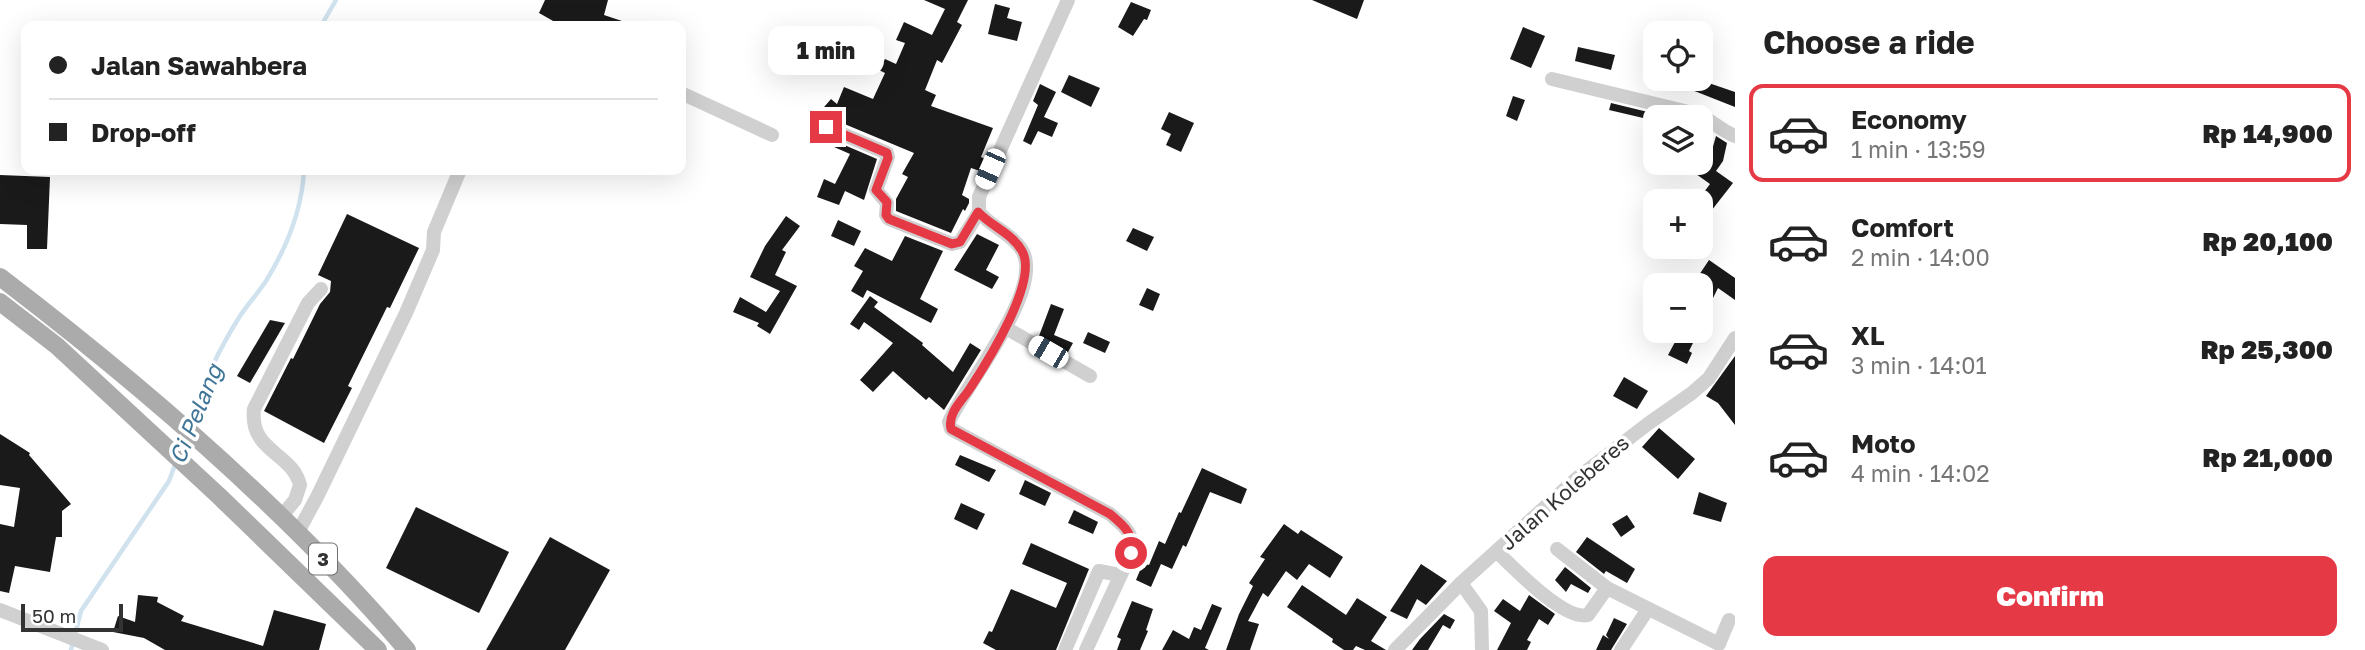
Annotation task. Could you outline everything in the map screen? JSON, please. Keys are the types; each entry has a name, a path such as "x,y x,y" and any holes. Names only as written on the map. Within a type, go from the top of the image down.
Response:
{"main road":[{"name":"3","path":"0,277 157,404 235,474 375,612 407,650"},
{"name":"3","path":"0,302 57,346 219,496 378,650"}],"street":[{"path":"826,127 887,153 888,158 876,190 887,202 886,215 889,219 952,244 960,242 978,212 983,185 1068,0"},
{"path":"1552,79 1697,114 1735,136"},
{"path":"686,95 772,135"},
{"path":"297,534 406,313 433,250 434,232 458,175"},
{"path":"978,212 1016,243 1026,259 1027,274 1006,328 949,422 951,429 1110,514 1128,530 1131,553 1086,650"},
{"path":"280,518 295,500 300,485 294,472 257,435 252,424 254,409 308,303 321,289"},
{"path":"1006,328 1090,376"},
{"name":"Jalan Koleberes","path":"1395,650 1461,583 1576,479 1709,378 1735,338"},
{"path":"1557,549 1607,588 1698,631 1717,647 1729,620"},
{"path":"1497,552 1542,593 1578,615 1588,615 1607,588"},
{"path":"1065,650 1099,571 1120,575"},
{"path":"1461,583 1481,611 1482,650"},
{"path":"1622,650 1648,609"},
{"path":"0,610 98,649"}],"building":[{"path":"545,0 608,0 604,15 622,21 553,21 539,13"},
{"path":"924,0 968,0 957,22 962,25 942,63 937,60 925,90 936,95 931,106 993,128 981,157 985,159 980,171 971,168 962,195 969,199 969,203 951,233 896,211 896,199 908,177 902,174 914,153 818,114 831,99 837,104 844,87 873,99 885,73 879,70 885,59 896,64 905,43 896,40 904,22 932,35 945,9"},
{"path":"1312,0 1364,0 1357,19"},
{"path":"1131,2 1151,10 1147,20 1144,19 1133,36 1118,27"},
{"path":"995,4 1010,8 1007,18 1022,22 1017,41 988,34"},
{"path":"1523,27 1545,36 1531,68 1510,59"},
{"path":"1578,47 1615,55 1611,70 1575,61"},
{"path":"1069,75 1100,88 1091,107 1061,92"},
{"path":"1040,84 1056,92 1044,117 1058,123 1052,137 1038,131 1031,145 1023,141 1038,105 1033,101"},
{"path":"1713,84 1735,92 1735,107 1694,91 1713,91"},
{"path":"1513,96 1525,100 1517,121 1506,116"},
{"path":"1611,103 1643,111 1643,118 1609,110"},
{"path":"1169,112 1194,123 1181,152 1166,145 1171,134 1161,129"},
{"path":"1716,136 1727,143 1723,161 1716,171 1733,183 1713,209 1713,189 1706,189 1710,184 1697,175 1713,175 1713,146"},
{"path":"828,138 877,159 864,200 845,191 839,205 817,197 824,179 835,184 850,154 825,143"},
{"path":"0,175 50,177 47,249 27,249 27,225 0,224"},
{"path":"347,214 419,248 348,386 352,388 324,443 264,411 320,304 330,292 331,281 318,275"},
{"path":"786,216 800,226 782,250 786,252 775,275 797,286 770,334 757,326 759,323 733,312 740,297 766,312 780,291 750,277 765,246"},
{"path":"838,220 861,231 854,246 831,236"},
{"path":"1133,228 1154,237 1147,251 1126,241"},
{"path":"977,234 999,245 986,270 999,277 992,289 954,270"},
{"path":"905,236 943,251 920,299 938,309 931,323 867,290 863,298 851,291 863,271 854,266 865,248 892,261"},
{"path":"1709,260 1735,278 1735,300 1718,288 1713,298 1713,273 1700,273"},
{"path":"1147,288 1160,294 1153,311 1139,305"},
{"path":"870,296 878,302 874,307 923,343 922,345 953,372 970,343 981,350 944,410 929,397 926,400 893,371 873,392 860,380 893,343 864,322 859,330 850,324"},
{"path":"1051,304 1064,309 1054,335 1073,343 1068,352 1039,336"},
{"path":"270,320 285,323 250,383 237,376"},
{"path":"1088,332 1110,342 1105,353 1083,343"},
{"path":"1674,343 1693,343 1687,364 1668,355"},
{"path":"1735,356 1735,425 1718,403 1706,396"},
{"path":"1624,377 1648,391 1637,409 1613,396"},
{"path":"1659,428 1695,459 1678,479 1642,447"},
{"path":"0,434 30,453 71,504 62,511 62,537 56,537 50,572 15,566 9,593 0,591 0,524 14,527 20,488 0,485"},
{"path":"960,455 996,470 989,482 955,465"},
{"path":"1202,468 1247,489 1241,504 1210,492 1186,547 1183,545 1172,569 1161,564 1151,587 1136,580 1143,563 1149,565 1159,541 1165,544"},
{"path":"1025,480 1051,493 1045,506 1019,494"},
{"path":"1699,492 1727,503 1721,522 1693,514"},
{"path":"961,503 985,514 977,530 954,519"},
{"path":"416,507 509,552 479,613 386,568"},
{"path":"1074,510 1098,522 1093,534 1068,523"},
{"path":"1627,515 1635,527 1621,537 1612,524"},
{"path":"1284,524 1298,534 1301,530 1343,557 1330,578 1309,564 1297,580 1286,571 1268,597 1263,593 1248,621 1259,624 1250,650 1226,650 1253,586 1249,583 1265,559 1260,557"},
{"path":"550,537 610,570 565,650 486,650"},
{"path":"1587,537 1635,569 1627,583 1606,571 1604,574 1576,552"},
{"path":"1031,543 1089,569 1056,650 996,650 983,643 989,631 992,632 1011,589 1056,608 1067,583 1022,564"},
{"path":"1421,564 1447,581 1426,605 1417,599 1407,619 1390,611"},
{"path":"1565,567 1591,588 1588,593 1571,584 1566,592 1555,580"},
{"path":"1302,585 1346,615 1357,598 1387,617 1371,641 1386,650 1365,650 1356,646 1353,650 1344,650 1332,642 1333,639 1287,607"},
{"path":"138,595 158,597 157,602 184,616 181,621 263,646 274,610 326,624 319,650 165,650 144,638 113,632 118,616 135,622"},
{"path":"1529,595 1555,614 1548,625 1539,619 1527,640 1531,642 1527,650 1497,650 1511,623 1494,611 1503,599 1520,611"},
{"path":"1132,601 1153,609 1146,630 1148,631 1140,650 1117,650 1121,639 1117,637"},
{"path":"1212,604 1222,608 1205,648 1209,650 1162,650 1173,630 1189,639 1194,627 1201,630"},
{"path":"1444,614 1455,620 1450,629 1443,625 1428,650 1412,650 1420,639"},
{"path":"1614,618 1627,624 1611,650 1596,650 1603,635 1609,639 1606,635"}],"waterway":[{"name":"Ci Pelang","path":"324,21 336,0"},
{"name":"Ci Pelang","path":"189,424 225,342 281,255 297,214 304,175"},
{"name":"Ci Pelang","path":"178,454 185,436"},
{"name":"Ci Pelang","path":"71,650 81,611 169,481 176,462"}],"route":[{"path":"826,127 887,153 888,158 876,190 886,199 886,215 889,219 956,244 966,235 978,212 1021,249 1026,259 1027,274 1023,287 1006,328 954,412 949,422 951,429 1110,514 1128,530 1131,553"}]}
